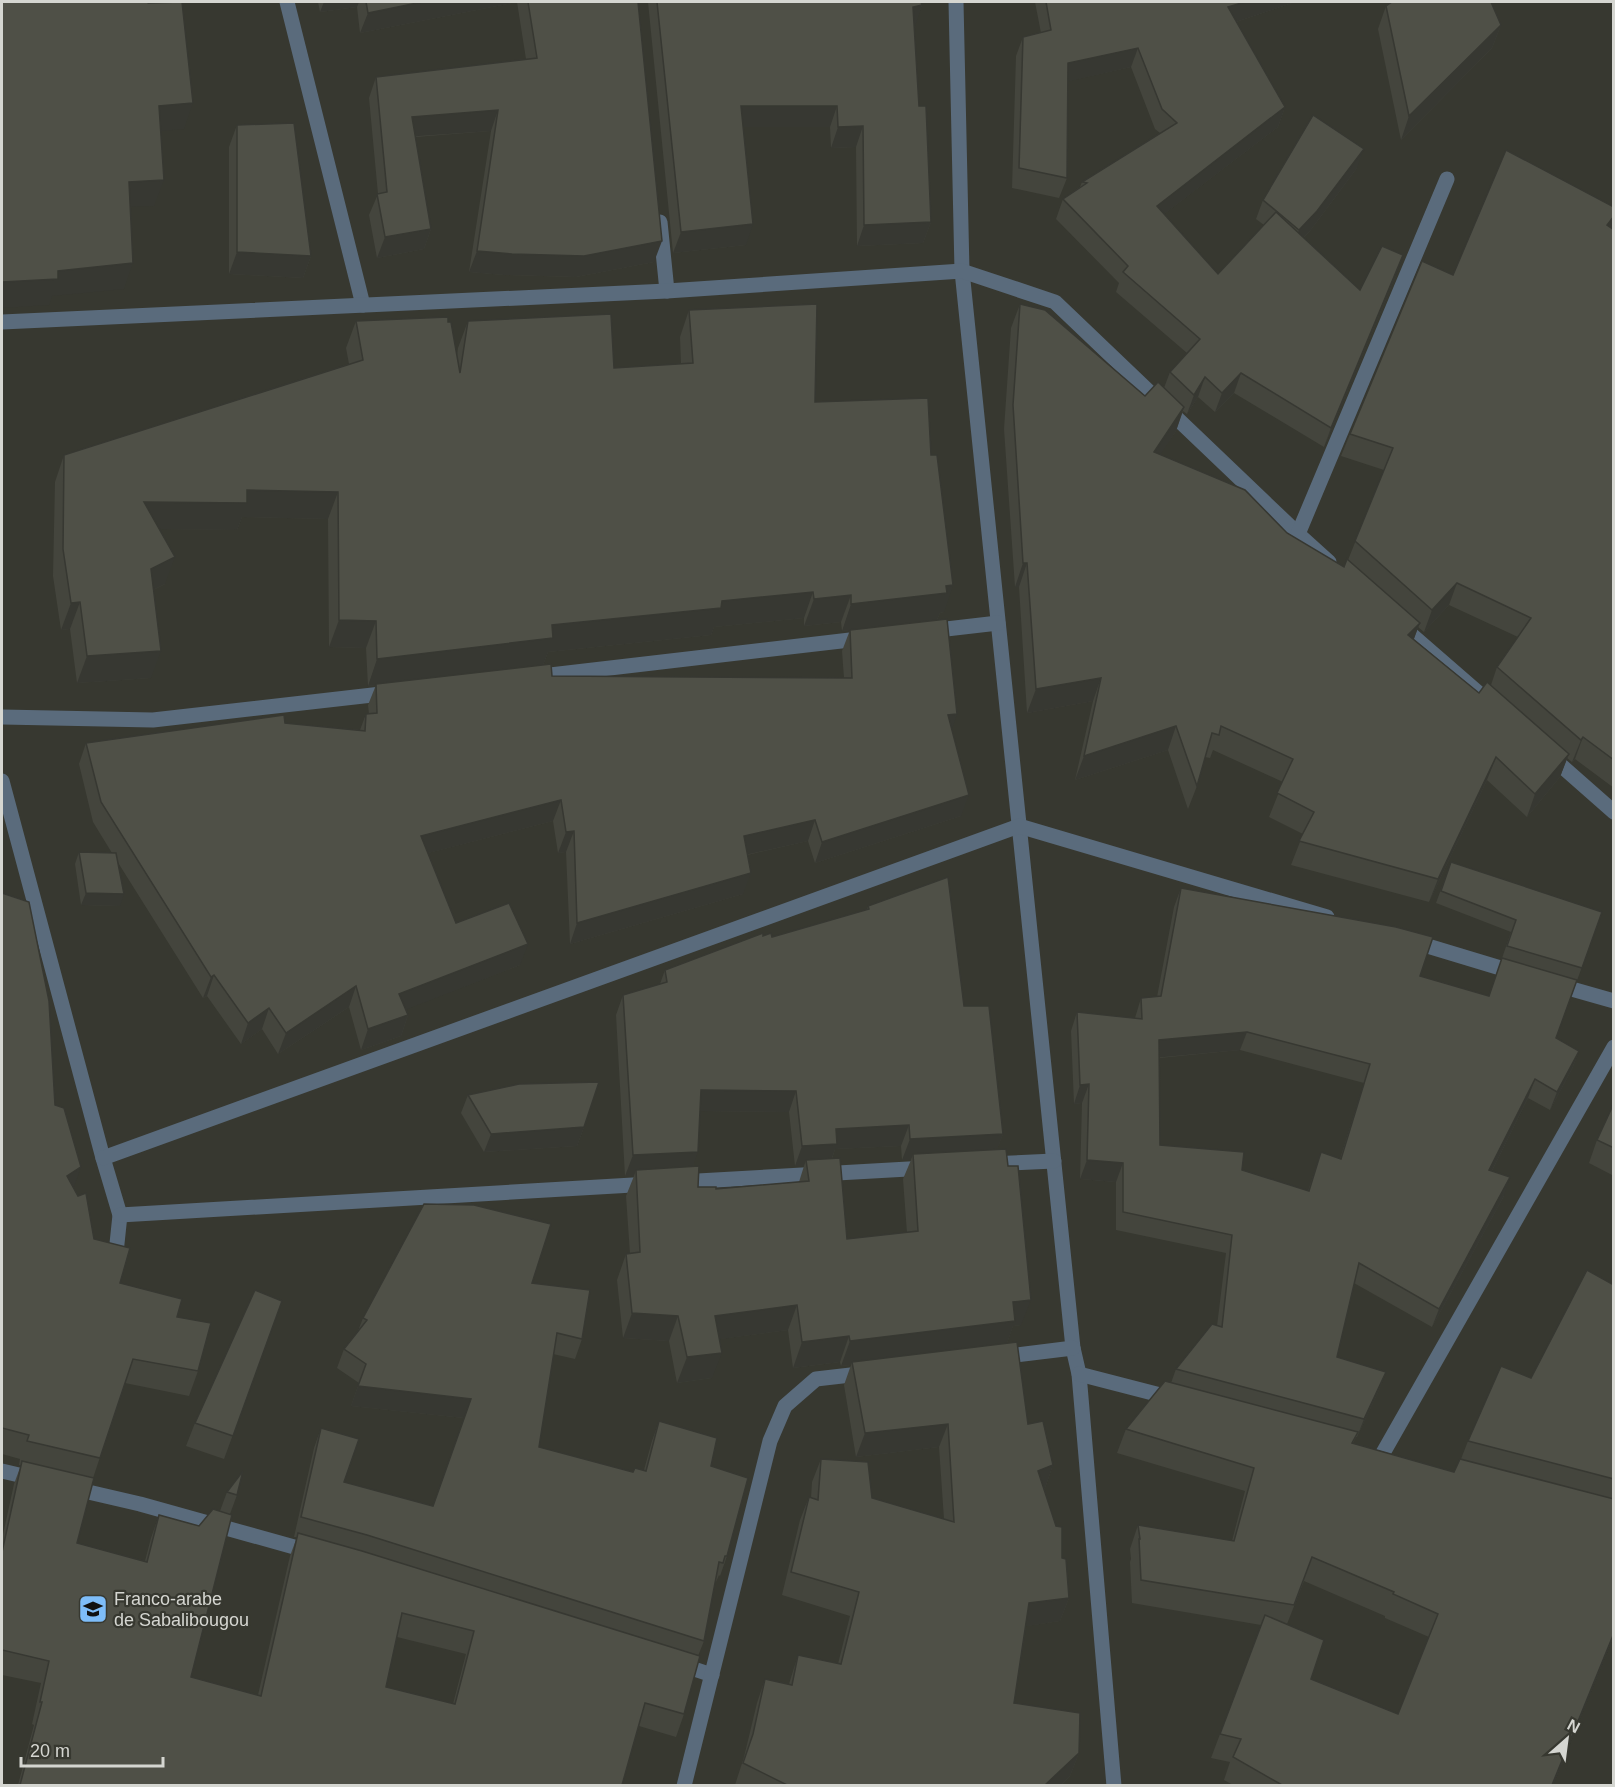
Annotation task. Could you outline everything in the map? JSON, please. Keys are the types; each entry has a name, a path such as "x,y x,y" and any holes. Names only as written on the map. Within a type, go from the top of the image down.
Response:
{"street":[{"path":"287,2 363,305"},
{"path":"956,2 962,271 1073,1348 1080,1374 1114,1785"},
{"path":"1298,534 1447,179"},
{"path":"658,210 667,291"},
{"path":"2,322 667,291 962,271 1055,302 1341,573"},
{"path":"1385,612 1491,704"},
{"path":"915,633 998,623"},
{"path":"522,678 879,637"},
{"path":"2,717 153,720 403,692"},
{"path":"1534,742 1614,812"},
{"path":"2,781 120,1215 116,1254"},
{"path":"103,1158 1019,826 1339,920"},
{"path":"1396,937 1614,1001"},
{"path":"1383,1453 1614,1047"},
{"path":"970,1166 1054,1161"},
{"path":"120,1215 946,1167"},
{"path":"980,1359 1073,1348"},
{"path":"684,1785 770,1441 785,1406 816,1379 886,1371"},
{"path":"1080,1374 1192,1403"},
{"path":"2,1471 140,1504 323,1555"},
{"path":"657,1657 712,1675"}],"building":[{"path":"2,2 182,2 193,103 159,106 164,180 129,182 133,263 58,271 58,279 2,282"},
{"path":"366,2 422,2 368,13"},
{"path":"528,2 638,2 662,241 584,256 477,251 498,110 412,117 431,229 385,237 377,194 387,192 376,77 537,58"},
{"path":"657,2 921,2 922,5 913,7 919,106 926,106 931,222 864,225 863,126 838,127 837,106 741,106 753,224 681,232"},
{"path":"1046,2 1245,2 1228,7 1285,107 1157,206 1218,274 1276,212 1360,290 1382,246 1403,255 1331,428 1241,373 1222,393 1205,377 1194,395 1170,372 1200,339 1123,272 1128,266 1063,199 1087,183 1082,182 1177,123 1162,109 1138,48 1068,63 1067,178 1019,168 1023,37 1051,30"},
{"path":"1392,2 1491,2 1501,25 1409,116 1386,6"},
{"path":"1313,115 1364,149 1317,211 1299,230 1263,200"},
{"path":"294,123 311,256 237,252 237,125"},
{"path":"1506,150 1614,207 1614,216 1607,225 1614,230 1614,760 1583,737 1581,740 1497,667 1531,618 1457,583 1432,610 1355,541 1393,448 1350,434 1422,261 1453,275"},
{"path":"817,304 815,402 928,398 931,455 937,455 953,585 946,586 947,593 851,604 851,595 814,599 813,592 722,601 721,608 552,625 553,638 377,659 376,621 339,620 338,492 247,490 247,503 144,502 175,557 151,569 161,651 87,656 80,602 71,603 63,549 64,455 363,360 356,321 448,317 448,322 451,322 460,373 468,321 611,314 614,368 693,363 689,310"},
{"path":"1020,304 1045,310 1145,396 1158,382 1184,407 1154,452 1245,490 1287,533 1344,567 1347,559 1420,623 1408,635 1479,693 1487,682 1569,754 1535,794 1496,757 1438,879 1299,841 1314,812 1277,793 1293,759 1221,726 1219,735 1212,733 1197,786 1176,726 1084,756 1101,678 1036,689 1027,563 1023,563 1013,405"},
{"path":"947,619 957,714 948,715 969,795 822,842 815,820 744,836 751,873 577,923 574,831 566,832 561,800 421,836 456,923 509,903 528,944 399,994 408,1015 368,1029 356,986 286,1033 269,1008 248,1023 214,975 211,977 101,802 86,743 284,715 285,723 365,731 366,714 377,713 376,684 551,664 552,676 852,678 850,630"},
{"path":"79,852 116,853 124,894 86,893"},
{"path":"1451,862 1602,912 1582,968 1507,946 1516,920 1441,891"},
{"path":"948,877 964,1006 989,1006 1003,1134 910,1139 909,1125 836,1129 837,1144 802,1146 796,1091 701,1090 698,1152 633,1155 623,995 667,982 665,970 763,933 763,936 771,933 772,937 869,909 868,906"},
{"path":"1181,888 1396,927 1433,937 1420,976 1489,996 1502,958 1577,980 1556,1038 1579,1051 1557,1092 1535,1079 1489,1170 1510,1177 1439,1309 1359,1263 1337,1357 1386,1372 1364,1419 1176,1369 1212,1324 1222,1327 1232,1235 1123,1212 1123,1163 1087,1160 1089,1084 1080,1085 1077,1012 1142,1019 1141,998 1161,996","holes":["1247,1032 1370,1064 1341,1159 1321,1152 1309,1191 1242,1170 1244,1152 1160,1145 1159,1040"]},
{"path":"2,893 29,902 49,1001 55,1105 64,1108 81,1167 67,1176 78,1196 86,1193 94,1239 130,1248 120,1283 182,1299 177,1317 211,1323 198,1371 133,1359 100,1458 27,1441 29,1435 2,1428"},
{"path":"599,1082 584,1127 491,1134 468,1095 519,1084"},
{"path":"1614,1103 1614,1148 1597,1140"},
{"path":"1006,1149 1008,1166 1018,1166 1031,1300 1013,1302 1015,1321 850,1341 849,1336 802,1342 797,1305 715,1316 722,1353 687,1357 678,1316 632,1313 626,1254 640,1252 636,1170 699,1166 698,1187 716,1187 716,1189 809,1181 806,1160 840,1158 847,1239 918,1231 913,1154"},
{"path":"424,1204 474,1205 551,1224 532,1283 590,1290 582,1339 557,1333 539,1447 633,1472 635,1468 646,1471 659,1421 717,1438 711,1466 748,1478 727,1556 723,1563 719,1562 704,1641 367,1535 301,1517 321,1428 359,1439 344,1482 433,1506 471,1399 358,1386 366,1364 344,1349 367,1320 363,1318"},
{"path":"1587,1270 1614,1285 1614,1479 1468,1441 1501,1366 1531,1378"},
{"path":"255,1290 282,1301 233,1436 195,1423"},
{"path":"1017,1342 1028,1424 1043,1421 1053,1465 1038,1471 1056,1526 1062,1527 1062,1558 1066,1559 1069,1598 1029,1603 1014,1703 1080,1713 1079,1753 1045,1785 787,1785 743,1763 753,1734 765,1679 792,1685 798,1655 841,1664 859,1592 791,1572 809,1497 818,1500 821,1459 868,1462 872,1498 954,1522 948,1424 865,1433 852,1362"},
{"path":"1165,1381 1358,1432 1352,1443 1454,1472 1460,1459 1614,1499 1614,1633 1552,1785 1282,1785 1233,1757 1241,1739 1220,1734 1265,1615 1324,1640 1311,1679 1398,1714 1438,1614 1393,1594 1394,1592 1312,1557 1294,1605 1141,1580 1138,1525 1234,1541 1254,1468 1126,1429"},
{"path":"22,1461 94,1478 77,1543 147,1562 159,1515 199,1526 213,1509 232,1515 191,1677 261,1696 298,1533 700,1656 684,1714 645,1703 622,1785 20,1785 42,1702 40,1702 49,1661 2,1650 2,1552","holes":["402,1613 474,1631 455,1704 386,1687"]},
{"path":"243,1471 237,1495 227,1492"}],"place":[{"name":"Franco-arabe de Sabalibougou","path":"93,1609"}]}
